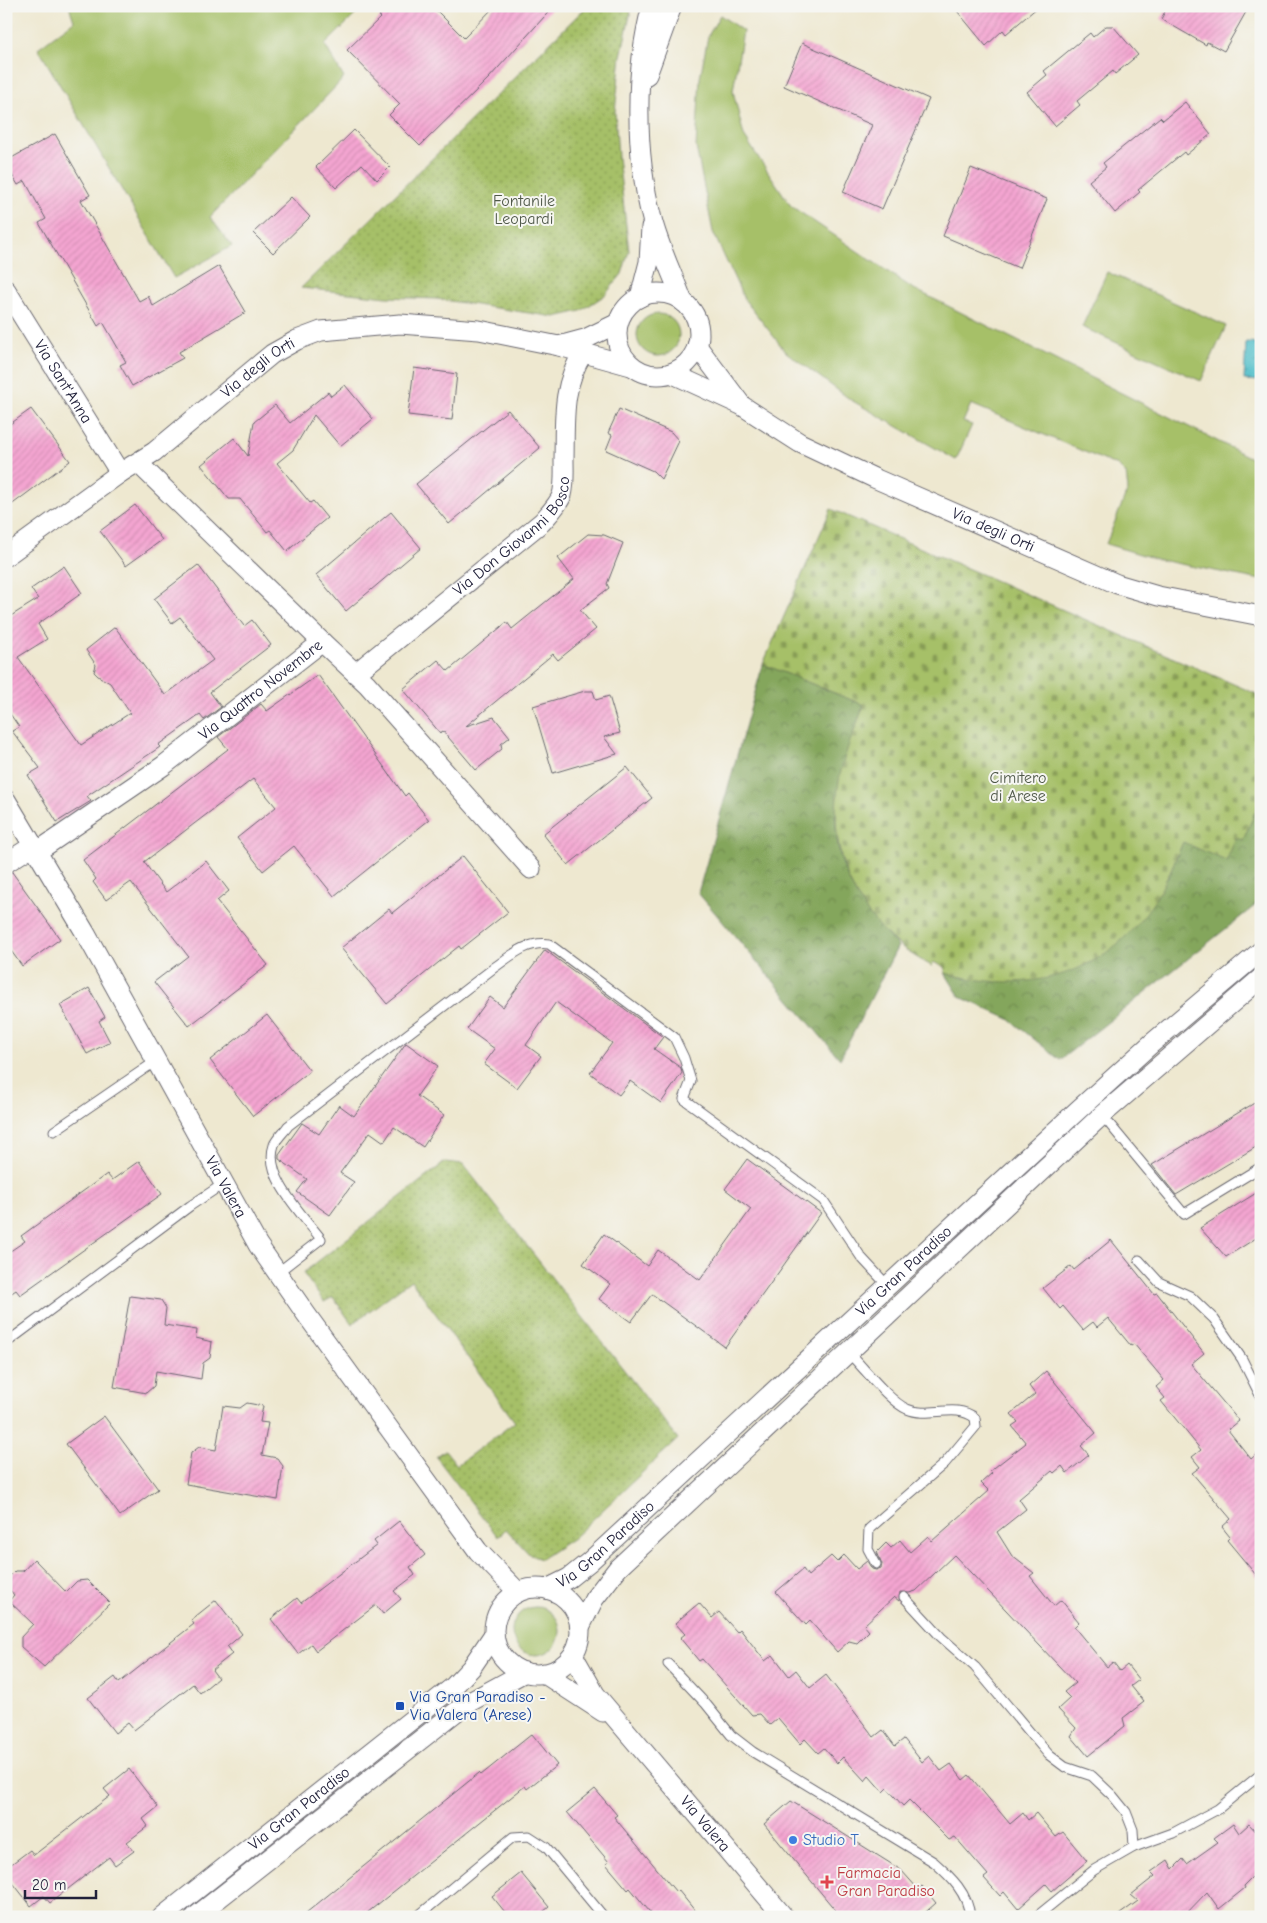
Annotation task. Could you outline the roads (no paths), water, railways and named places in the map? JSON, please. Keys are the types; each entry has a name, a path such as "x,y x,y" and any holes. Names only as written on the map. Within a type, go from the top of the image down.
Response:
{"street":[{"path":"652,6 645,32 640,142 652,220 683,302"},
{"path":"641,92 672,6"},
{"path":"640,297 649,262 652,220"},
{"name":"Via Sant'Anna","path":"6,290 120,473"},
{"path":"662,293 683,302 692,311 697,322 699,334 697,346 691,358 682,367 671,373 659,375 646,374 631,366 620,349 617,336 618,323 630,303 640,297 662,293"},
{"name":"Via degli Orti","path":"559,346 585,339 618,323"},
{"name":"Via degli Orti","path":"6,556 120,473 138,463 174,437 272,354 297,340 321,331 400,324 479,330 559,346 631,366"},
{"name":"Via degli Orti","path":"697,346 741,405"},
{"name":"Via Don Giovanni Bosco","path":"356,673 542,522 554,508 562,494 564,478 566,389 575,366 583,353"},
{"name":"Via degli Orti","path":"671,373 741,405 800,443 874,478 1117,584 1158,596 1261,616"},
{"name":"Via Quattro Novembre","path":"6,863 36,848 164,766 322,642 138,463"},
{"path":"322,642 356,673 531,869"},
{"name":"Via Valera","path":"6,800 36,848 223,1184 277,1274 478,1552 518,1592"},
{"name":"Via Gran Paradiso","path":"547,1589 569,1578 588,1562 1151,1044 1261,951"},
{"name":"Via Gran Paradiso","path":"580,1627 594,1599 618,1568 1102,1115 1261,978"},
{"name":"Via Valera","path":"478,1552 498,1594 501,1606"},
{"path":"530,1588 547,1589 570,1603 578,1618 580,1627 578,1644 566,1664 534,1673 507,1662 496,1644 494,1634 496,1616 501,1606 518,1592 530,1588"},
{"name":"Via Gran Paradiso","path":"162,1917 453,1687 476,1661 494,1634"},
{"name":"Via Valera","path":"573,1655 595,1694 784,1917"},
{"name":"Via Valera","path":"534,1673 627,1730"},
{"name":"Via Gran Paradiso","path":"195,1917 466,1704 534,1673"}],"lane":[{"path":"277,1274 321,1239 279,1182 271,1164 274,1144 288,1126 495,967 521,949 537,942 548,944 674,1037 684,1058 691,1081 684,1100 823,1200 861,1257 887,1285"},
{"path":"54,1131 156,1061"},
{"path":"1102,1115 1184,1214 1261,1166"},
{"path":"6,1343 190,1206 223,1184"},
{"path":"1139,1260 1159,1282 1190,1296 1214,1319 1242,1360 1261,1397"},
{"path":"848,1352 898,1404 909,1410 968,1412 975,1418 976,1426 958,1449 869,1529 868,1549 876,1564"},
{"path":"904,1597 941,1637 975,1667 1049,1755 1066,1767 1092,1776 1113,1796 1126,1812 1133,1830 1134,1846"},
{"path":"668,1664 706,1704 730,1735 754,1752 934,1862 952,1878 964,1897 971,1915"},
{"path":"1036,1917 1094,1870 1134,1846 1173,1833 1218,1809 1261,1774"},
{"path":"417,1917 513,1837 529,1836 546,1847 604,1917"}],"water":[{"path":"1246,342 1261,343 1261,381 1244,380"}],"place":[{"name":"Via Gran Paradiso - Via Valera (Arese)","path":"400,1706"},
{"name":"Studio T","path":"793,1840"},
{"name":"Farmacia Gran Paradiso","path":"827,1882"}],"park label":[{"name":"Fontanile Leopardi","path":"524,210"},
{"name":"Cimitero di Arese","path":"1018,787"}]}
